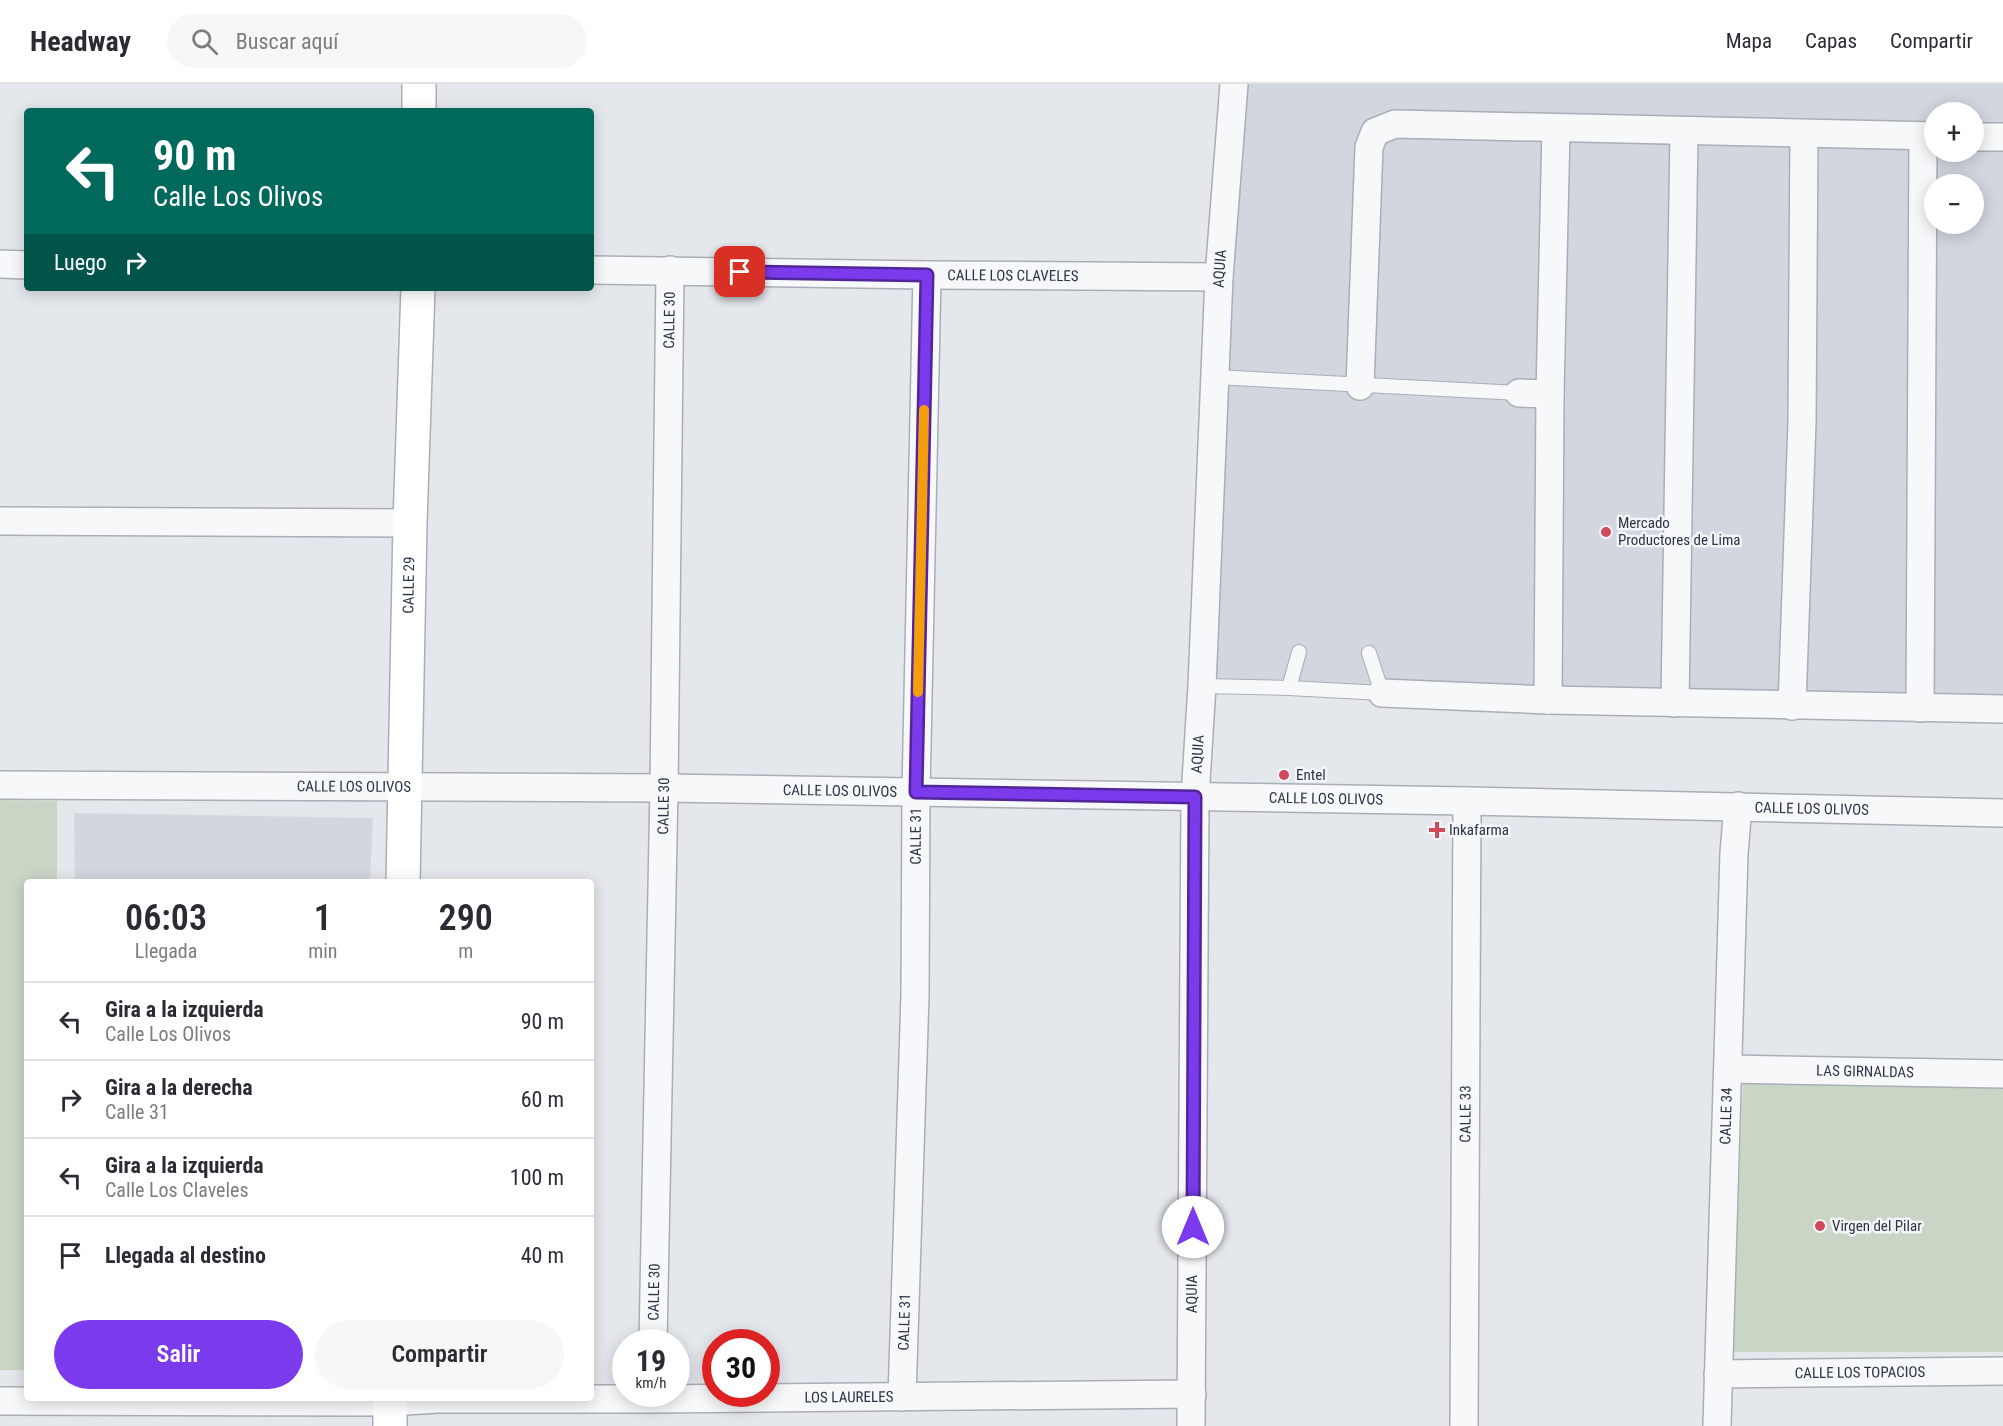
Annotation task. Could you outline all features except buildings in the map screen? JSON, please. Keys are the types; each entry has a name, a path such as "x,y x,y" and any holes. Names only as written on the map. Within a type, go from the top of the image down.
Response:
{"street":[{"path":"419,84 419,108"},
{"name":"AQUIA","path":"1191,1426 1195,797 1202,686 1219,277 1234,84"},
{"path":"1360,386 1366,187 1369,147 1375,132 1395,124 1924,136"},
{"path":"1548,699 1550,394 1556,128"},
{"path":"1675,703 1684,132"},
{"path":"1792,706 1802,422 1804,134"},
{"path":"1984,136 2003,137"},
{"path":"1920,708 1929,162"},
{"path":"0,264 24,265"},
{"name":"CALLE LOS CLAVELES","path":"594,270 1219,277"},
{"name":"CALLE 30","path":"652,1329 664,788 670,270"},
{"name":"CALLE 31","path":"902,1397 915,994 916,792 927,275"},
{"name":"CALLE 29","path":"403,879 410,524 418,291"},
{"path":"1519,393 1550,394"},
{"path":"0,522 410,524"},
{"path":"1382,693 1675,703 2003,709"},
{"name":"CALLE LOS OLIVOS","path":"0,785 664,788 1738,806 2003,813"},
{"name":"CALLE 33","path":"1464,1426 1467,801"},
{"name":"CALLE 34","path":"1717,1426 1734,854 1738,806"},
{"name":"LAS GIRNALDAS","path":"1728,1069 2003,1074"},
{"name":"CALLE LOS TOPACIOS","path":"1718,1374 2003,1371"},
{"name":"LOS LAURELES","path":"690,1396 1192,1394"},
{"name":"LOS LAURELES","path":"594,1397 612,1397"},
{"name":"LOS LAURELES","path":"0,1401 390,1409 428,1401"}],"lane":[{"path":"1215,377 1519,393"},
{"path":"1289,688 1299,652"},
{"path":"1202,686 1382,693 1369,653"}],"shaded area":[{"name":"Mercado Productores de Lima","path":"1244,84 2003,84 2003,703 1202,686"},
{"path":"74,813 373,818 370,879 75,879"}],"green space":[{"path":"0,800 57,801 57,879 24,879 24,1370 0,1370"},
{"path":"1743,1083 2003,1087 2003,1352 1732,1352"}],"slow traffic":[{"path":"918,692 924,410"}],"place":[{"name":"Mercado Productores de Lima","path":"1606,532"},
{"name":"Entel","path":"1284,775"},
{"name":"Inkafarma","path":"1437,830"},
{"name":"Virgen del Pilar","path":"1820,1226"}],"route":[{"path":"740,272 927,275 916,792 1195,797 1193,1227"}]}
